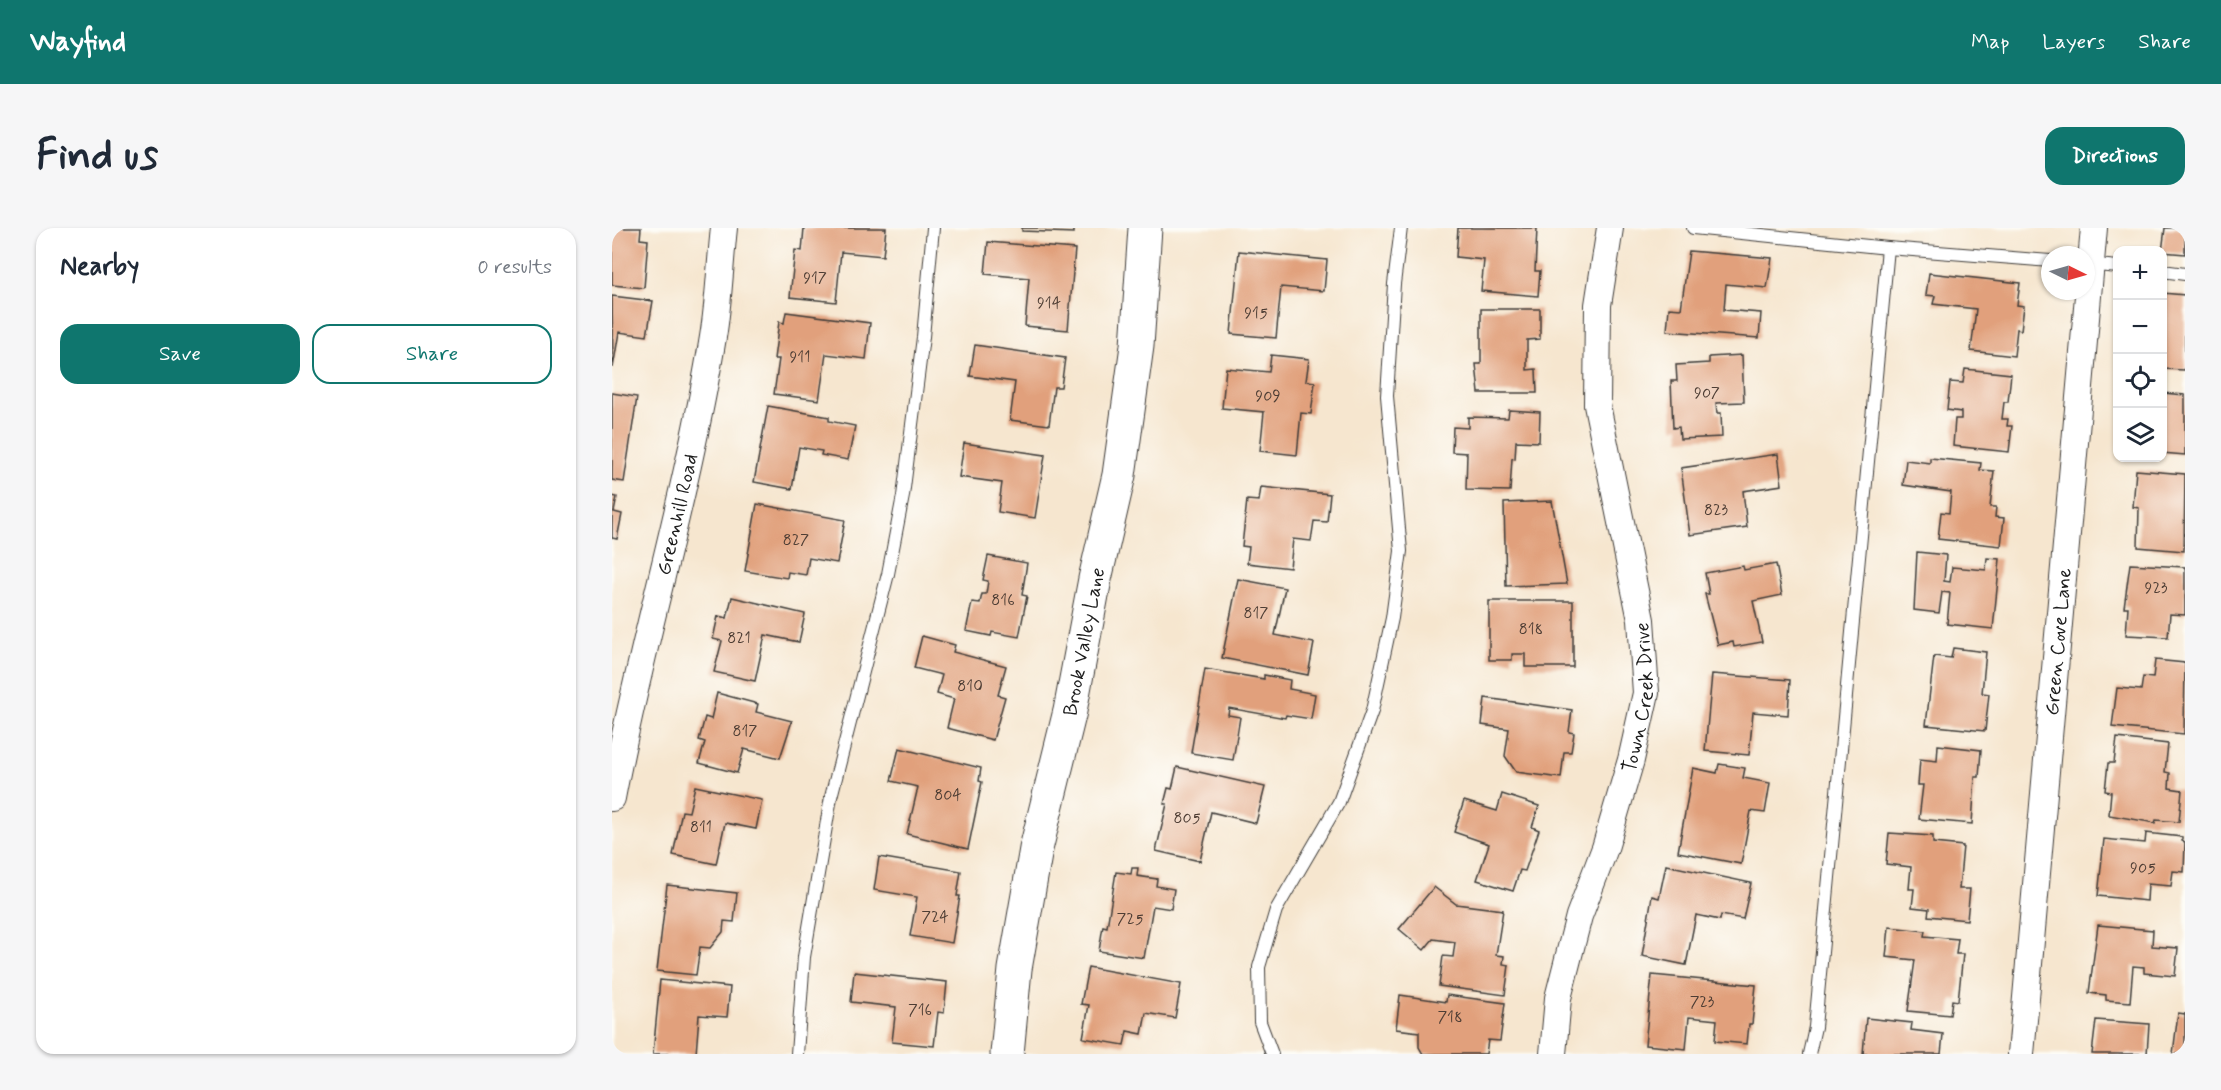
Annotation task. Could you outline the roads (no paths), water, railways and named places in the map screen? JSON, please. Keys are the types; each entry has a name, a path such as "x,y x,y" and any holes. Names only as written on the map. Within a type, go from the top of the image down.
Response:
{"street":[{"name":"Greenhill Road","path":"612,798 627,719 693,445 714,335 724,228"},
{"name":"Brook Valley Lane","path":"1007,1054 1015,969 1036,849 1070,711 1095,579 1119,475 1137,346 1145,228"},
{"name":"Town Creek Drive","path":"1553,1054 1558,998 1578,916 1605,848 1631,760 1646,693 1641,620 1597,405 1599,305 1610,228"},
{"name":"Green Cove Lane","path":"2091,246 2094,228"},
{"name":"Green Cove Lane","path":"2021,1054 2085,300"}],"lane":[{"path":"797,1054 804,957 831,796 888,573 903,496 923,338 933,228"},
{"path":"1272,1054 1260,1022 1259,967 1276,910 1339,801 1372,711 1392,618 1401,551 1387,396 1394,284 1401,228"},
{"path":"1693,228 1888,248 2041,260"},
{"path":"1809,1054 1815,1027 1888,248"},
{"path":"2095,265 2113,266"},
{"path":"2167,272 2185,274"}]}
